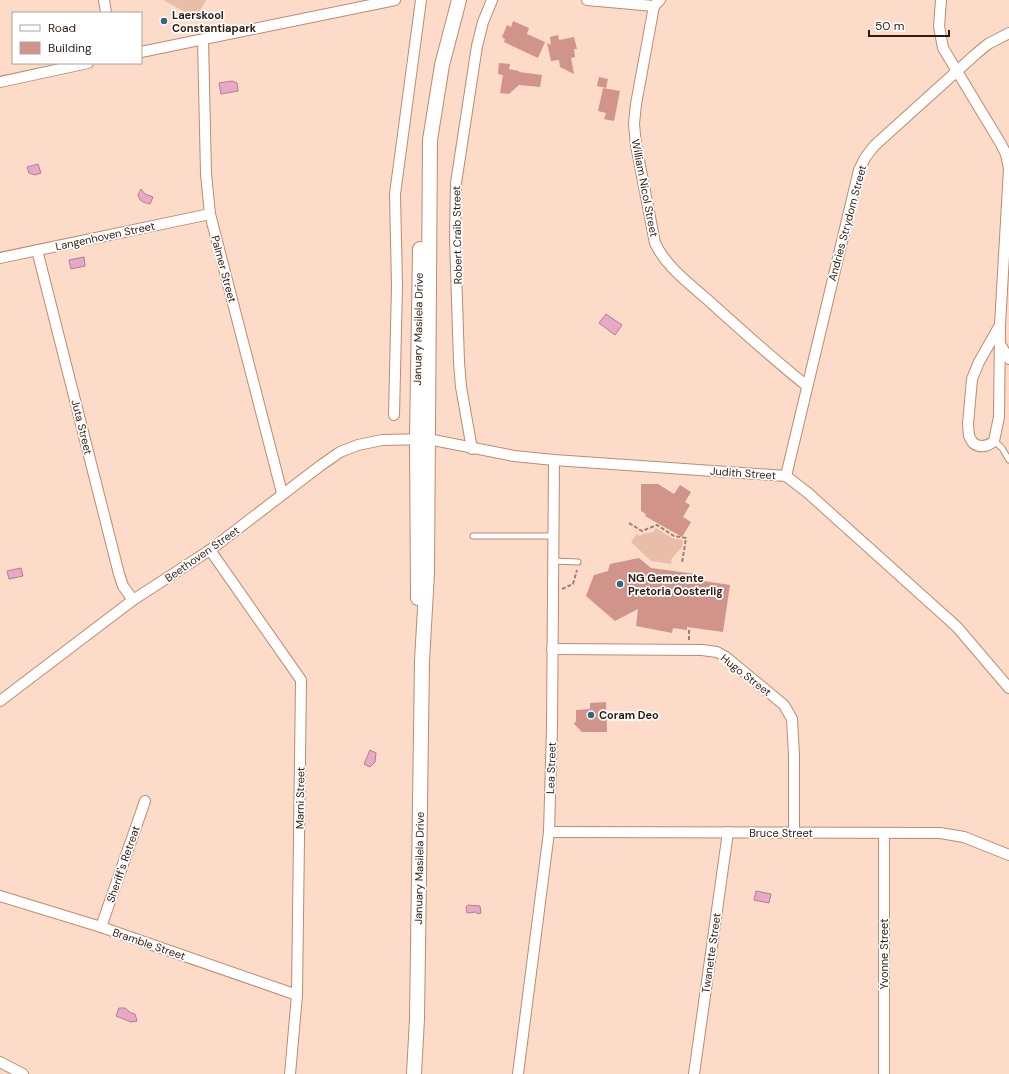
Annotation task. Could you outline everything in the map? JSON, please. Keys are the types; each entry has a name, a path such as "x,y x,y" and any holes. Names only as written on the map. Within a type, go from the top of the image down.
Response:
{"main road":[{"name":"January Masilela Drive","path":"422,439 419,294 424,121 433,64 452,0"},
{"name":"January Masilela Drive","path":"414,1074 417,1019 422,661 417,573 430,140 442,65 459,0"}],"street":[{"path":"104,0 106,12"},
{"path":"142,52 394,0"},
{"path":"394,415 397,286 396,189 421,0"},
{"name":"Robert Craib Street","path":"472,448 461,387 459,362 455,198 457,170 477,46 483,22 492,0"},
{"path":"587,0 657,3"},
{"path":"942,0 939,26 941,42 1001,144 1008,162 1008,190 1000,325 998,424 994,441 984,447 973,443 968,432 968,418 974,374 1000,325"},
{"name":"William Nicol Street","path":"657,3 636,104 634,129 655,243 664,259 676,271 806,386"},
{"name":"Andries Strydom Street","path":"786,476 806,386 847,218 859,170 864,158 874,146 988,44 1009,33"},
{"name":"Palmer Street","path":"202,40 206,174 210,214 282,493"},
{"path":"0,82 83,64"},
{"name":"Langenhoven Street","path":"0,258 210,214"},
{"name":"Juta Street","path":"37,250 119,574 123,586 133,600"},
{"path":"1000,344 1009,359"},
{"name":"Judith Street","path":"422,439 554,460 786,476 808,493 957,627 1009,688"},
{"name":"Beethoven Street","path":"0,701 133,600 210,550 282,493 332,458 350,448 373,441 422,439"},
{"name":"Lea Street","path":"518,1074 549,832 554,460"},
{"name":"Marni Street","path":"210,550 301,680 297,995 290,1074"},
{"name":"Hugo Street","path":"552,649 702,650 717,652 726,657 784,705 792,719 794,755 794,832"},
{"name":"Sheriff's Retreat","path":"101,928 145,801"},
{"name":"Bruce Street","path":"549,832 794,832 952,835 964,837 1009,855"},
{"name":"Twanette Street","path":"694,1074 728,832"},
{"name":"Yvonne Street","path":"884,834 884,1074"},
{"name":"Bramble Street","path":"0,896 101,928 297,995"},
{"path":"0,1062 23,1074"}],"lane":[{"path":"994,441 1002,448 1009,460"},
{"path":"473,536 553,536"},
{"path":"553,561 578,562"}],"path":[{"path":"629,523 642,531 657,525 674,536 686,538 682,563"},
{"path":"553,588 564,589 573,584 578,562"}],"shaded area":[{"path":"163,0 206,0 196,18"},
{"path":"232,81 237,83 238,91 221,94 219,83"},
{"path":"38,164 41,173 35,175 29,173 27,167"},
{"path":"141,189 145,194 153,197 150,204 140,199 138,195"},
{"path":"84,257 85,266 71,269 69,260"},
{"path":"606,314 622,325 615,335 599,323"},
{"path":"656,528 672,538 683,540 682,547 672,558 671,564 651,561 631,542 637,534 640,536 642,534 653,532"},
{"path":"21,568 23,576 9,579 7,571"},
{"path":"370,750 376,753 375,762 370,767 364,764"},
{"path":"756,891 771,894 769,903 754,900"},
{"path":"468,905 480,906 481,913 467,913 466,907"},
{"path":"119,1008 125,1008 131,1013 135,1014 137,1021 131,1022 116,1016"}],"building":[{"path":"513,21 529,28 527,34 545,42 538,58 504,42 505,39 502,37 507,25 511,27"},
{"path":"558,35 559,40 574,37 577,49 574,49 575,57 571,58 574,74 560,67 559,60 551,61 547,43 551,45 550,37"},
{"path":"499,63 510,64 509,69 519,72 542,75 540,87 519,85 509,94 500,93 503,75 498,74"},
{"path":"599,77 608,79 606,88 597,86"},
{"path":"603,88 620,91 614,121 604,119 606,113 598,111"},
{"path":"641,484 658,484 674,494 680,485 691,492 685,502 690,505 683,517 691,522 682,537 645,516 646,514 641,511"},
{"path":"639,558 651,568 704,575 703,581 730,585 723,632 687,627 687,630 673,628 672,633 636,626 638,609 615,621 586,596 594,575 608,571 610,564"},
{"name":"Coram Deo","path":"606,702 607,732 582,732 574,724 576,721 576,710 590,709 590,703"}],"place":[{"name":"Laerskool Constantiapark","path":"164,21"},
{"name":"NG Gemeente Pretoria Oosterlig","path":"620,584"},
{"name":"Coram Deo","path":"591,715"}]}
